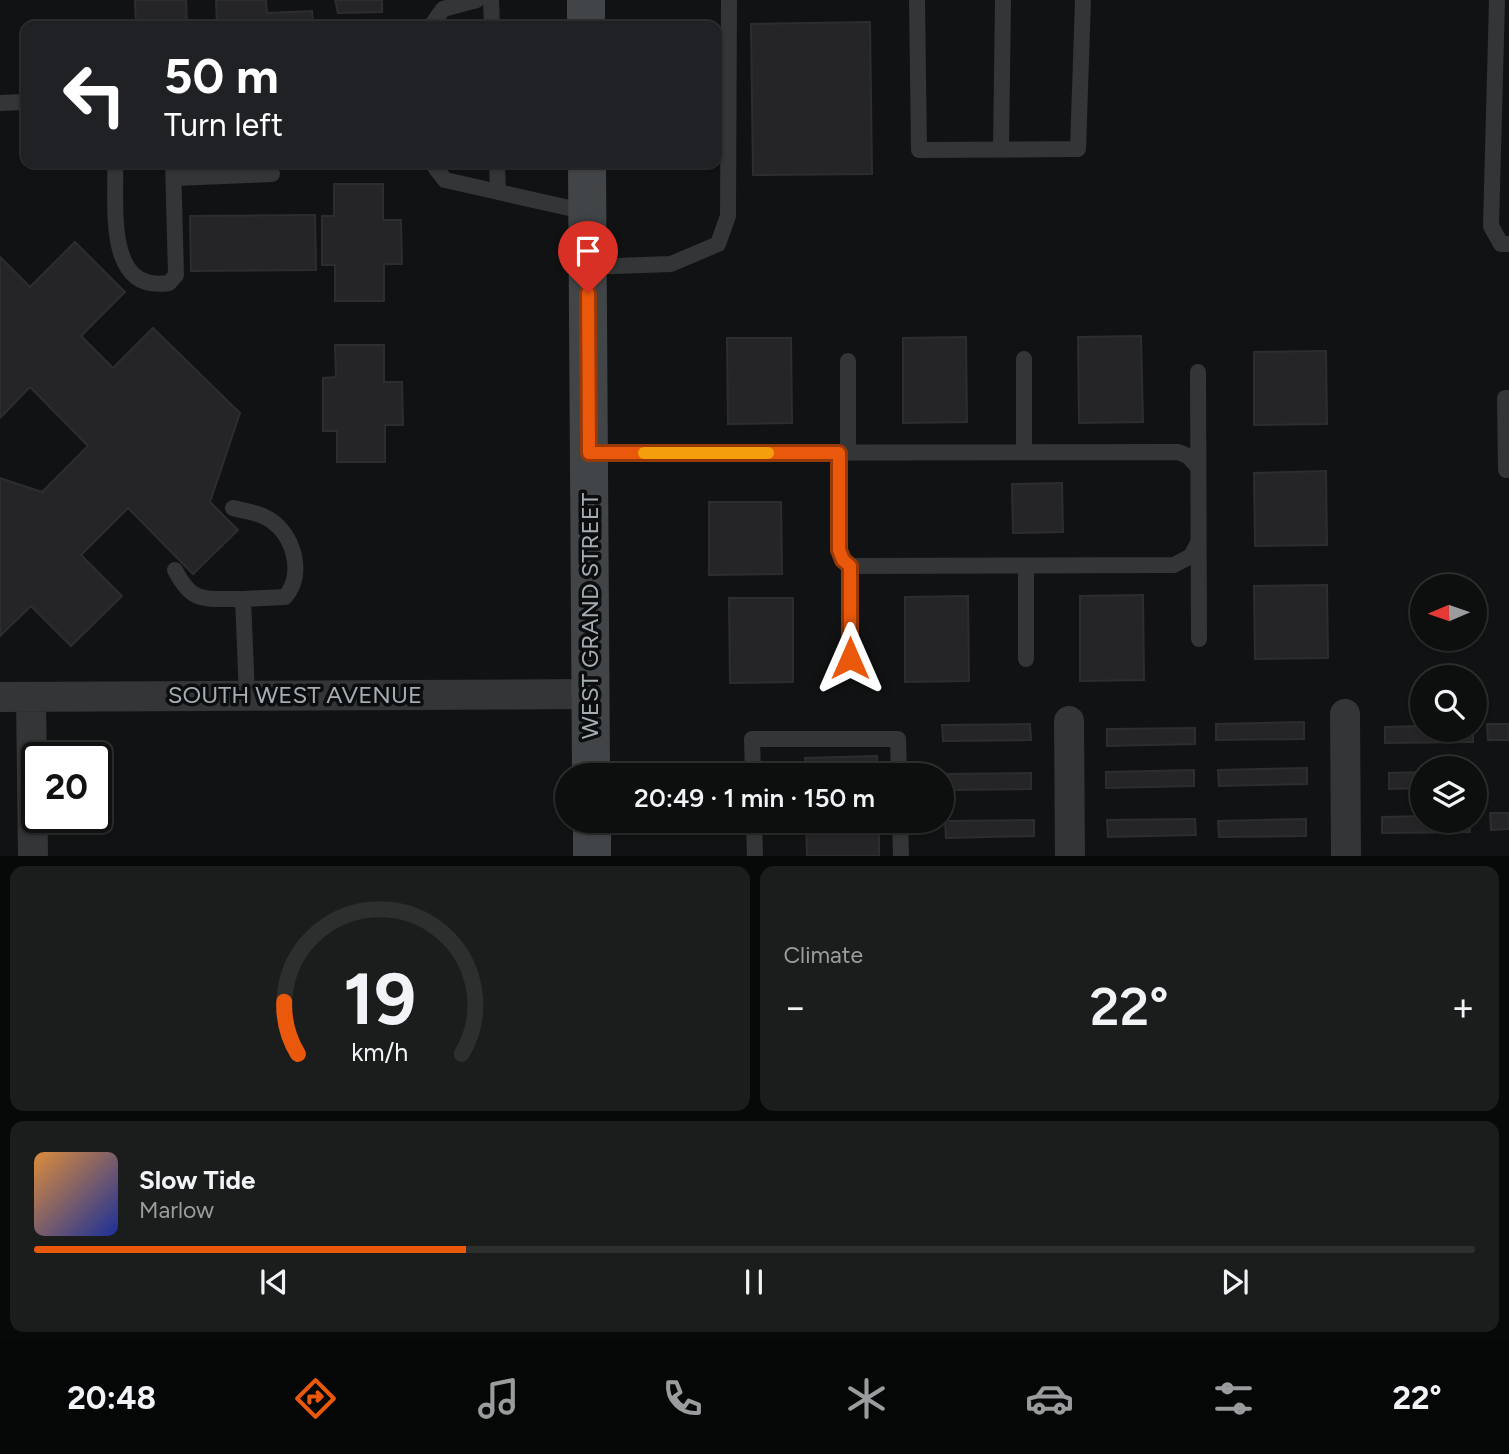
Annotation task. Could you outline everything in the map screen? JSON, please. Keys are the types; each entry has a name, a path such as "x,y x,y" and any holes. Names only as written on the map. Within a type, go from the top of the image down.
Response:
{"main road":[{"path":"586,0 586,21"},
{"name":"WEST GRAND STREET","path":"587,168 591,763"},
{"path":"592,833 592,856"}],"street":[{"name":"SOUTH WEST AVENUE","path":"0,697 591,694"},
{"path":"31,696 33,856"},
{"path":"1345,714 1346,856"},
{"path":"1069,721 1070,856"}],"lane":[{"path":"434,21 443,9 477,0"},
{"path":"491,0 492,21"},
{"path":"587,267 671,264 718,244 728,216 729,0"},
{"path":"917,0 919,150 1078,149 1083,0"},
{"path":"1002,150 1003,0"},
{"path":"1509,2 1499,0 1491,226 1502,244 1509,244"},
{"path":"0,103 21,102"},
{"path":"116,168 119,254 139,281 153,286 169,283 176,275 174,170 272,174"},
{"path":"437,168 446,180 587,212"},
{"path":"497,168 498,192"},
{"path":"1024,359 1024,452"},
{"path":"848,361 839,550 843,560 850,566 1174,565 1191,556 1198,543"},
{"path":"1198,372 1199,639"},
{"path":"1506,470 1505,398 1509,398"},
{"path":"589,453 1178,452 1188,456 1198,467"},
{"path":"175,570 183,586 197,598 285,597 292,588 296,569 292,548 281,529 265,517 233,508"},
{"path":"850,566 850,658"},
{"path":"1026,566 1026,659"},
{"path":"243,599 247,696"},
{"path":"753,763 752,739 898,739 899,763"},
{"path":"754,833 755,856"},
{"path":"900,833 901,856"}],"building":[{"path":"135,0 186,0 187,21 136,21"},
{"path":"216,0 266,0 267,13 312,11 313,21 217,21"},
{"path":"335,0 382,0 382,12 338,13"},
{"path":"870,22 872,174 753,175 751,24"},
{"path":"334,184 383,184 383,220 401,220 402,264 384,264 384,301 335,301 335,265 322,265 322,216 334,216"},
{"path":"315,215 316,270 191,271 190,216"},
{"path":"75,242 125,292 81,336 113,368 153,328 240,413 210,502 238,530 193,574 128,508 81,555 122,596 71,646 31,606 0,636 0,478 42,492 88,446 30,387 0,418 0,257 30,287"},
{"path":"1141,336 1143,422 1079,423 1078,337"},
{"path":"966,337 967,422 903,423 903,338"},
{"path":"727,338 791,338 792,423 728,424"},
{"path":"335,345 384,345 384,382 402,382 403,425 385,425 385,462 337,462 337,431 323,431 323,378 336,377"},
{"path":"1326,351 1327,424 1254,425 1254,352"},
{"path":"1326,471 1327,545 1255,546 1254,473"},
{"path":"1062,483 1063,532 1013,533 1012,484"},
{"path":"709,502 781,502 782,574 709,575"},
{"path":"1327,585 1328,658 1255,659 1254,586"},
{"path":"1143,595 1144,680 1080,681 1080,596"},
{"path":"968,596 969,681 905,682 905,597"},
{"path":"729,598 793,598 793,682 730,683"},
{"path":"1304,722 1304,739 1216,740 1216,724"},
{"path":"1030,724 1031,740 943,741 942,725"},
{"path":"1487,724 1509,724 1509,740 1488,740"},
{"path":"1410,726 1410,742 1473,742 1385,743 1385,727"},
{"path":"1195,728 1195,744 1107,746 1107,729"},
{"path":"877,756 877,763 805,763 805,758"},
{"path":"1307,768 1307,784 1219,786 1218,770"},
{"path":"1194,770 1194,786 1106,788 1106,772"},
{"path":"1410,772 1410,788 1389,789 1389,773"},
{"path":"1031,773 1031,789 954,790 954,774"},
{"path":"1490,813 1509,813 1509,829 1491,830"},
{"path":"1410,816 1410,833 1382,833 1382,817"},
{"path":"1195,819 1196,835 1108,837 1107,820"},
{"path":"1306,819 1306,836 1219,837 1218,821"},
{"path":"1034,820 1034,836 946,838 946,833 954,833 954,821"},
{"path":"806,833 879,833 879,856 807,856"}],"slow traffic":[{"path":"644,453 768,453"}],"route":[{"path":"588,293 589,453 839,453 839,550 843,560 850,566 850,658"}]}
